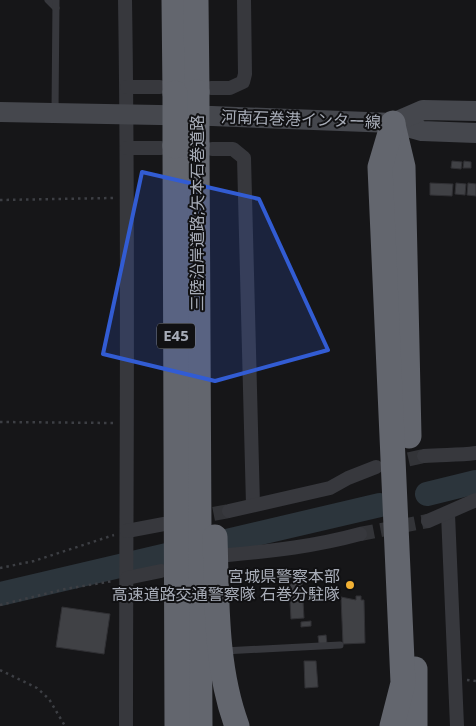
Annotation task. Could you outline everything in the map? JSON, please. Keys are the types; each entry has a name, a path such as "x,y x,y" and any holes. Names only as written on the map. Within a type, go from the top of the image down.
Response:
{"highway":[{"name":"三陸沿岸道路;矢本石巻道路","path":"174,0 186,90"},
{"name":"三陸沿岸道路;矢本石巻道路","path":"196,0 186,90 186,147 197,520"},
{"path":"392,123 380,167 403,683 401,726"},
{"path":"392,123 403,167 415,726"},
{"name":"三陸沿岸道路;矢本石巻道路","path":"186,147 197,243 196,558 200,726"},
{"path":"197,520 196,558 222,651 225,684 237,726"},
{"name":"三陸沿岸道路;矢本石巻道路","path":"177,726 196,558"},
{"path":"392,726 403,683"}],"main road":[{"path":"392,123 422,110 476,111"},
{"name":"河南石巻港インター線","path":"0,112 212,116 392,123"},
{"path":"392,123 422,132 476,133"}],"street":[{"path":"125,0 128,115 125,198 128,423 126,726"},
{"path":"127,86 186,90 230,88 243,82 245,74 244,0"},
{"path":"127,148 186,147 233,149 244,158 253,506"},
{"path":"424,456 441,454 456,456 476,453"},
{"path":"127,534 197,520 330,488 376,466"},
{"path":"428,521 448,514 476,500"},
{"path":"448,514 457,726"},
{"path":"127,575 196,558 292,549 325,544 360,534"}],"lane":[{"path":"48,0 56,4 55,114"},
{"path":"222,651 340,644"}],"path":[{"path":"0,200 125,198"},
{"path":"0,422 128,423"},
{"path":"0,568 34,561 127,534"},
{"path":"0,606 127,575"},
{"path":"0,670 37,688 49,699 65,726"}],"highlighted area":[{"path":"142,172 259,199 328,350 215,381 103,354"}],"building":[{"path":"452,161 462,162 461,169 451,168"},
{"path":"464,161 471,162 471,168 463,168"},
{"path":"430,183 453,184 452,196 430,195"},
{"path":"456,183 466,184 465,195 455,194"},
{"path":"468,183 476,184 476,196 467,195"},
{"path":"302,583 304,618 291,619 289,584"},
{"path":"356,596 361,596 361,600 364,600 365,643 343,644 341,597 356,600"},
{"path":"62,607 110,614 104,654 56,647"},
{"path":"311,621 311,626 301,627 301,622"},
{"path":"326,635 327,644 319,644 318,636"},
{"path":"304,661 316,661 318,687 305,688"}],"waterway":[{"path":"427,494 476,482"},
{"path":"0,594 380,505"}],"tunnel":[{"path":"388,464 424,456"},
{"path":"193,518 229,511"},
{"path":"360,534 428,521"}],"place":[{"name":"宮城県警察本部 高速道路交通警察隊 石巻分駐隊","path":"350,585"}]}
